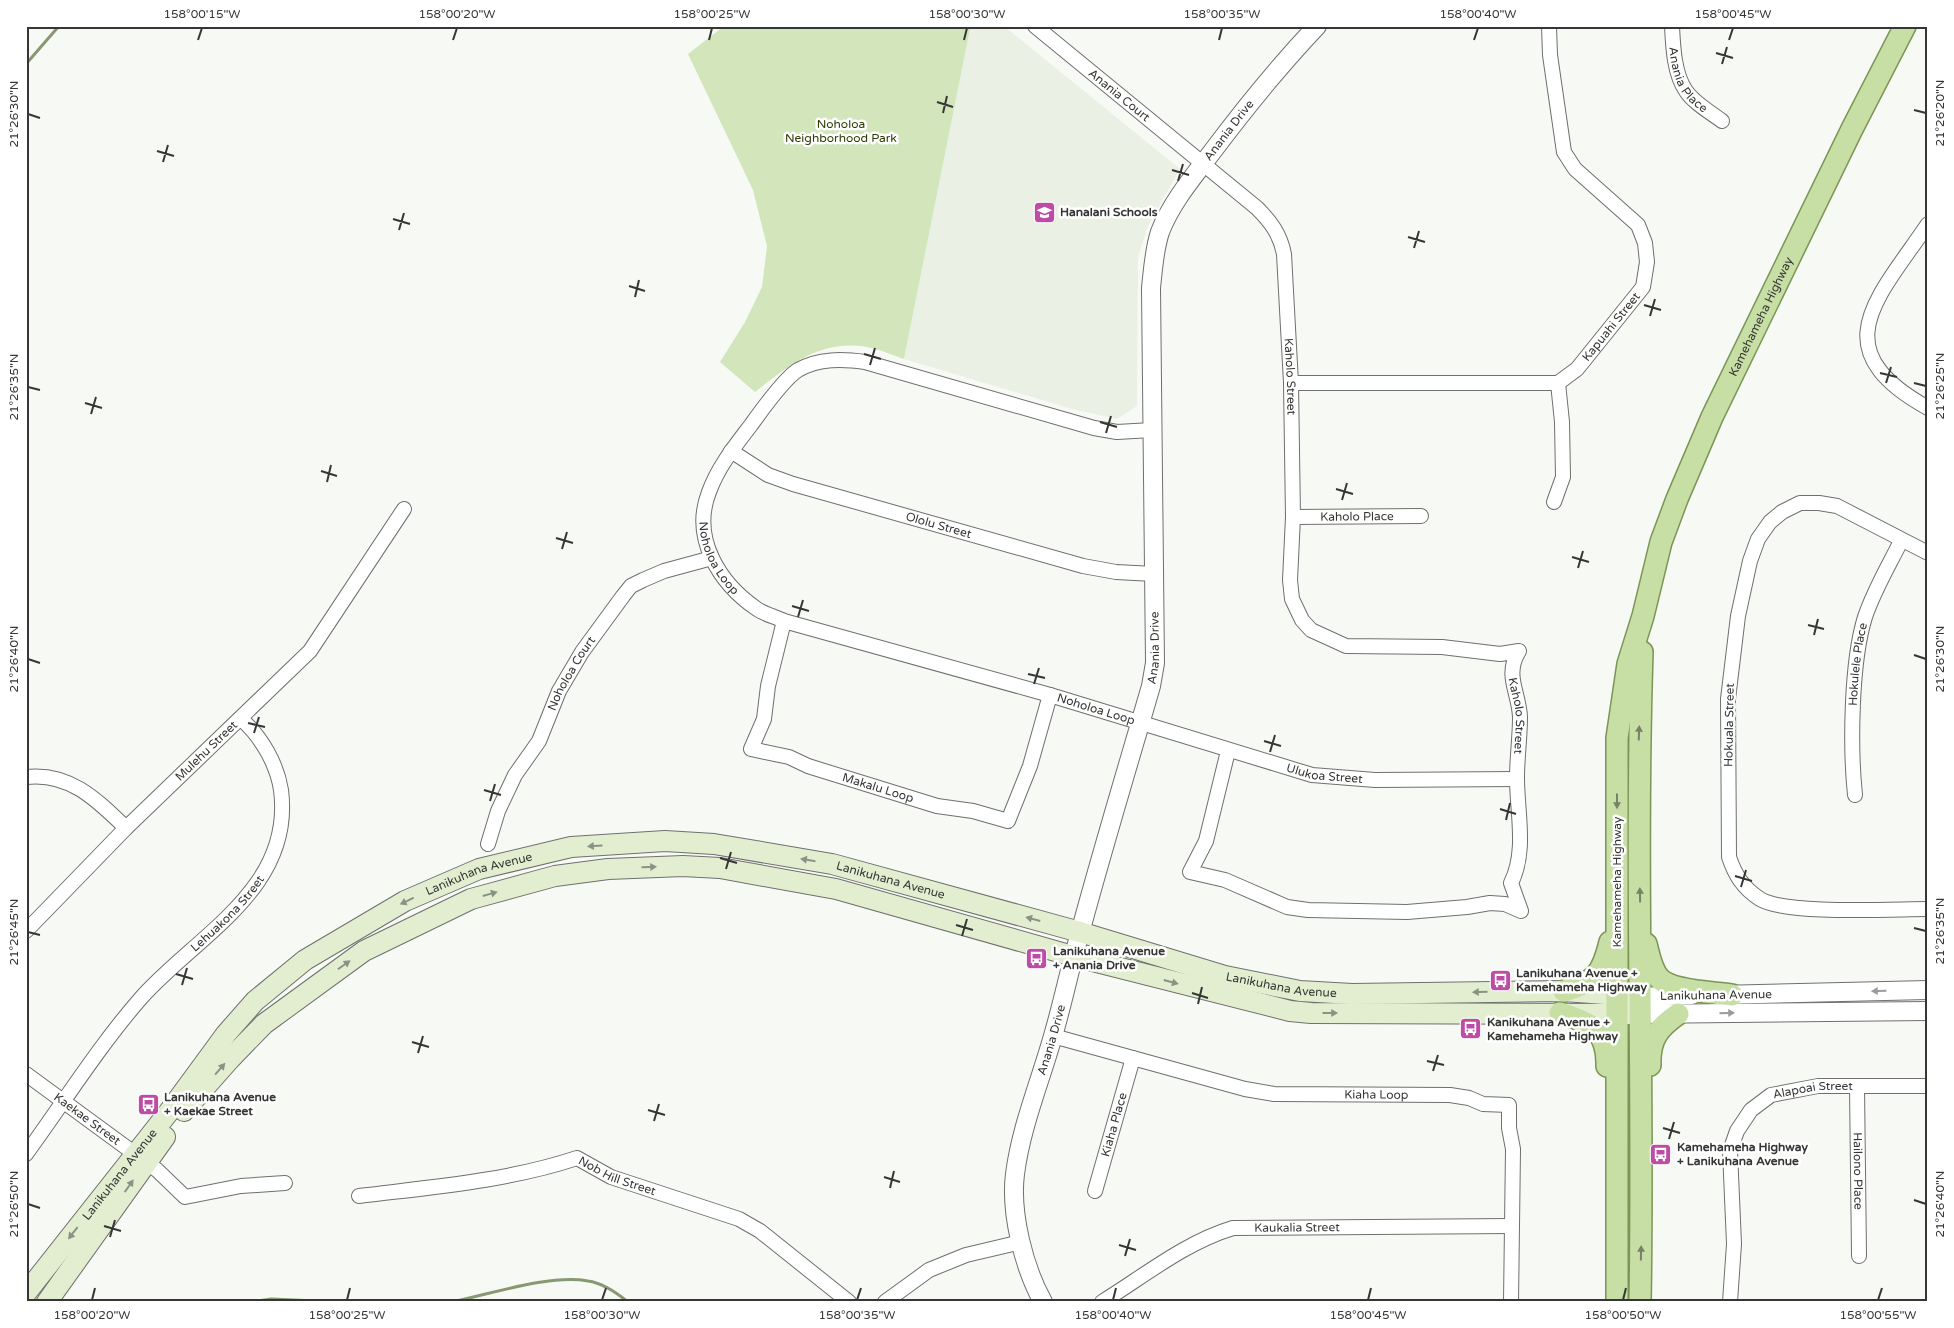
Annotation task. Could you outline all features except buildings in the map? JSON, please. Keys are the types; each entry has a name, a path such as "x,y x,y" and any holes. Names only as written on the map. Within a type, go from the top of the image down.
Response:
{"main road":[{"name":"Kamehameha Highway","path":"1617,1302 1617,738 1628,664 1643,616 1660,542 1712,417 1852,128 1905,26"},
{"name":"Kamehameha Highway","path":"1640,1302 1642,1220 1639,1006 1641,927 1638,768 1643,616"},
{"name":"Lanikuhana Avenue","path":"47,1302 141,1158 168,1113 226,1034 255,1001 305,960 405,902 479,869 571,847 665,841 724,846 832,864 1080,932 1225,976 1300,991 1352,994 1564,991 1617,1004 1639,1006"},
{"name":"Lanikuhana Avenue","path":"26,1293 141,1158 264,1024 364,950 471,900 555,876 608,869 684,866 720,868 836,889 1073,956 1290,1011 1311,1013 1560,1013 1617,1004"},
{"path":"1564,991 1582,985 1599,974 1606,960 1616,920"},
{"path":"1641,927 1650,960 1657,976 1663,982 1677,987 1732,995"},
{"path":"1560,1013 1580,1019 1591,1025 1604,1041 1607,1053 1607,1140 1617,1269"},
{"path":"1642,1220 1652,1042 1660,1027 1678,1014"}],"street":[{"name":"Anania Court","path":"1035,26 1202,164"},
{"name":"Anania Drive","path":"1043,1302 1027,1266 1021,1242 1015,1206 1014,1175 1026,1123 1053,1036 1073,956 1151,686 1155,662 1151,288 1154,256 1168,213 1202,164 1283,63 1317,26"},
{"name":"Kapuahi Street","path":"1549,26 1550,55 1564,152 1575,169 1638,225 1645,243 1647,262 1643,287 1577,369 1558,383"},
{"name":"Anania Place","path":"1672,26 1677,68 1685,90 1696,102 1722,121"},
{"name":"Kaholo Street","path":"1202,164 1257,208 1270,221 1281,238 1284,254 1291,383 1293,517 1289,558 1292,599 1302,620 1311,630 1346,646 1449,647 1500,654 1519,651 1512,662 1511,670 1520,716 1517,779 1520,848 1518,869 1511,883 1521,911 1505,904 1490,903 1468,907 1407,912 1308,910 1287,906 1225,880 1190,872 1206,841 1228,751"},
{"path":"1928,224 1874,303 1867,325 1867,344 1872,359 1883,377 1903,394 1928,408"},
{"name":"Noholoa Loop","path":"1140,723 1050,695 784,621 758,610 724,580 704,538 703,515 708,494 731,451 767,404 797,371 819,362 845,360 865,362 1094,428 1117,432 1152,430"},
{"path":"1291,383 1558,383 1562,422 1564,477 1554,502"},
{"name":"Ololu Street","path":"731,451 768,475 793,484 1083,566 1116,572 1154,574"},
{"name":"Hokuala Street","path":"1928,554 1838,506 1800,503 1782,512 1770,522 1758,539 1750,561 1738,616 1728,699 1729,857 1735,875 1746,889 1761,900 1776,905 1803,908 1928,909"},
{"name":"Mulehu Street","path":"26,930 126,828 310,651 404,509"},
{"name":"Kaholo Place","path":"1293,517 1422,516"},
{"name":"Hokulele Place","path":"1855,795 1852,764 1857,661 1865,618 1901,540"},
{"name":"Noholoa Court","path":"488,844 498,811 515,775 539,741 559,691 582,652 623,596 631,586 664,571 712,558"},
{"name":"Makalu Loop","path":"784,621 768,686 764,720 751,749 789,757 808,766 937,806 973,811 1008,821 1030,766 1050,695"},
{"name":"Lehuakona Street","path":"26,1154 116,1028 143,996 238,907 255,888 268,866 281,821 280,782 272,760 251,727 241,719"},
{"name":"Ulukoa Street","path":"1140,723 1312,775 1337,778 1517,779"},
{"path":"26,776 37,775 65,780 76,785 94,797 126,828"},
{"name":"Lanikuhana Avenue","path":"1639,1006 1732,995 1928,990"},
{"name":"Lanikuhana Avenue","path":"1639,1006 1678,1014 1928,1011"},
{"name":"Kiaha Loop","path":"1053,1036 1245,1089 1274,1094 1450,1096 1469,1098 1483,1104 1509,1104 1509,1128 1513,1149 1511,1302"},
{"name":"Kiaha Place","path":"1095,1191 1133,1058"},
{"name":"Kaekae Street","path":"26,1074 141,1158 185,1197 241,1186 285,1183"},
{"name":"Alapoai Street","path":"1730,1302 1734,1244 1730,1151 1737,1131 1751,1110 1771,1095 1818,1086 1928,1086"},
{"name":"Hailono Place","path":"1857,1086 1860,1256"},
{"name":"Nob Hill Street","path":"359,1196 450,1186 559,1164 578,1158 611,1177 739,1219 760,1230 849,1302"},
{"name":"Kaukalia Street","path":"1102,1302 1195,1244 1233,1228 1512,1226"},
{"path":"885,1302 929,1270 966,1255 1021,1242"}],"shaded area":[{"name":"Hanalani Schools","path":"974,26 1004,26 1180,169 1148,226 1138,257 1137,406 1117,419 1072,409 904,359 970,29"}],"green space":[{"name":"Noholoa Neighborhood Park","path":"724,26 967,26 970,29 904,359 867,347 835,347 806,356 755,392 720,362 745,322 762,287 767,246 753,190 688,54"}],"waterway":[{"path":"26,64 59,26"},
{"path":"452,1302 520,1286 556,1280 588,1281 599,1284 628,1302"},
{"path":"251,1302 271,1299 339,1302"}],"place":[{"name":"Hanalani Schools","path":"1044,212"},
{"name":"Lanikuhana Avenue + Anania Drive","path":"1037,958"},
{"name":"Lanikuhana Avenue + Kamehameha Highway","path":"1500,980"},
{"name":"Kanikuhana Avenue + Kamehameha Highway","path":"1471,1029"},
{"name":"Lanikuhana Avenue + Kaekae Street","path":"148,1104"},
{"name":"Kamehameha Highway + Lanikuhana Avenue","path":"1661,1154"}]}
